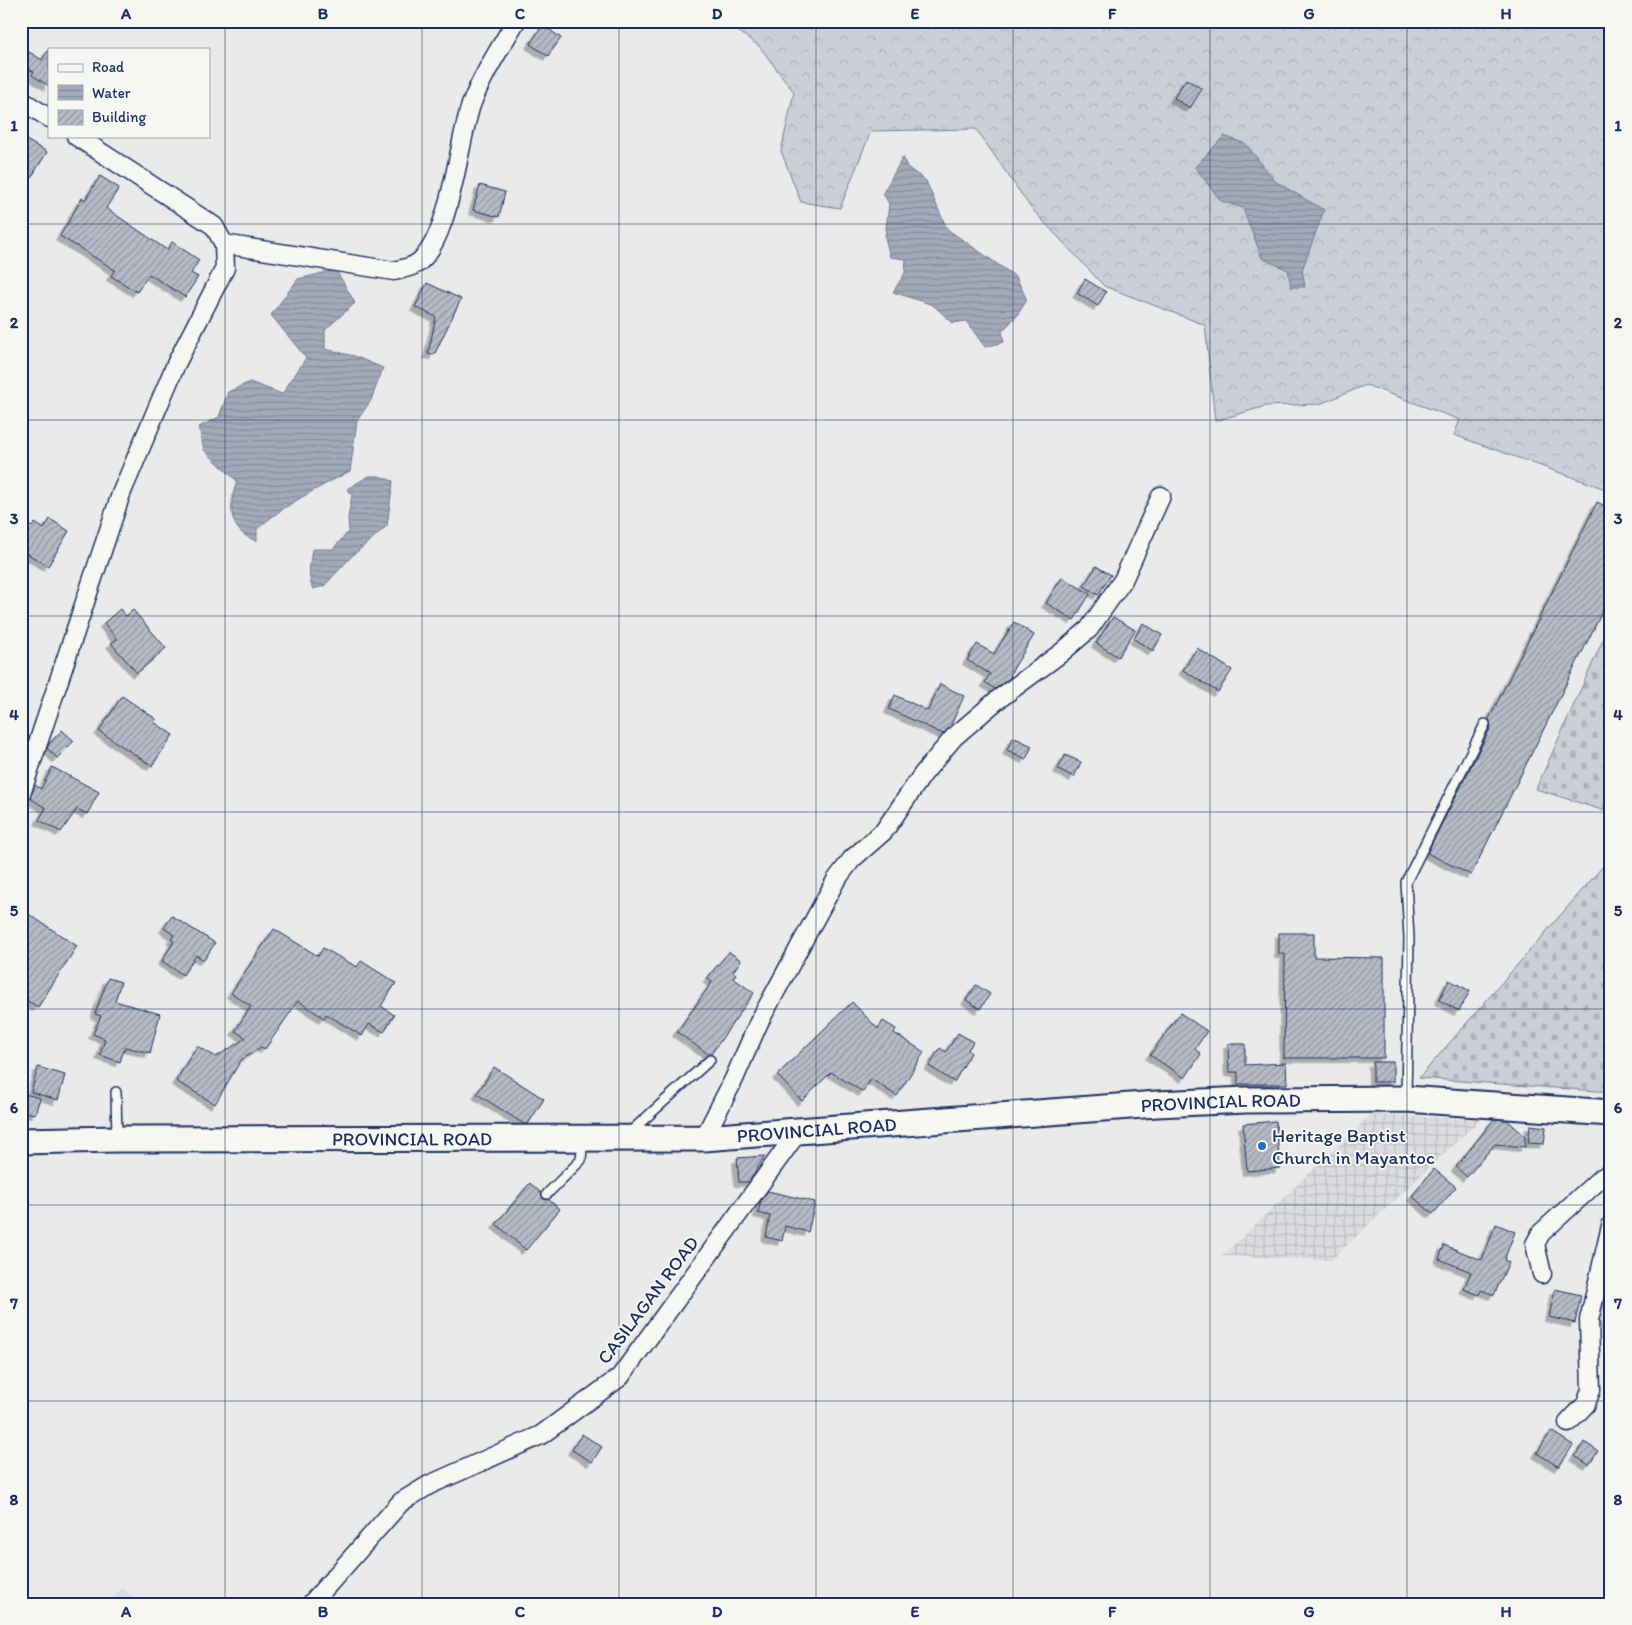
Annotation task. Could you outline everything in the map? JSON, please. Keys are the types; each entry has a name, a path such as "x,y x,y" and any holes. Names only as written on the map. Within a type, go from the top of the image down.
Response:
{"main road":[{"name":"PROVINCIAL ROAD","path":"21,1141 117,1139 704,1138 1176,1103 1246,1100 1406,1099 1611,1112"}],"street":[{"path":"224,244 394,271 417,263 428,252 446,212 471,106 483,80 516,21"},
{"path":"21,100 48,117"},
{"path":"21,794 120,494 176,364 225,268 224,244 214,226 79,138"},
{"path":"704,1138 734,1079 759,1022 836,880 852,859 884,830 923,774 954,737 996,701 1061,653 1089,629 1123,580 1161,496"},
{"name":"CASILAGAN ROAD","path":"311,1604 401,1502 429,1485 541,1435 620,1377 800,1130"},
{"path":"1542,1274 1535,1244 1541,1233 1600,1179 1611,1172"},
{"path":"1568,1423 1586,1404 1591,1390 1589,1320 1611,1226"}],"lane":[{"path":"1406,1099 1409,938 1406,882 1485,724"},
{"path":"623,1139 710,1060"},
{"path":"116,1092 117,1139"},
{"path":"548,1194 581,1160 584,1139"}],"shaded area":[{"path":"1371,1115 1481,1119 1331,1260 1222,1256"},
{"path":"122,1588 142,1604 108,1604"}],"green space":[{"path":"724,21 1611,21 1611,491 1454,435 1460,420 1366,385 1320,404 1266,406 1215,421 1205,325 1104,286 1031,208 976,129 871,131 840,208 801,202 781,151 794,92 759,46"},
{"path":"1611,622 1611,813 1536,789"},
{"path":"1611,857 1611,1092 1419,1078"},
{"path":"1611,1241 1611,1361 1610,1361 1595,1304"}],"water":[{"path":"1224,136 1246,144 1276,182 1324,210 1302,270 1305,287 1291,287 1288,270 1262,258 1243,208 1221,201 1195,167"},
{"path":"903,157 907,167 926,181 947,229 1016,277 1027,300 1016,317 1002,331 1004,342 985,347 966,321 953,323 933,305 893,292 905,273 906,259 890,257 885,237 889,204 883,193"},
{"path":"336,270 355,303 325,330 325,349 354,356 383,368 371,400 357,421 350,471 302,497 267,520 257,529 257,541 247,537 236,525 233,517 232,500 237,481 204,450 199,427 219,417 228,392 250,382 282,394 306,358 271,315 298,279"},
{"path":"369,476 379,476 393,481 387,526 352,556 324,586 313,589 310,574 312,549 333,549 349,531 348,518 352,495 347,489"}],"building":[{"path":"543,25 561,38 548,56 530,44"},
{"path":"21,47 42,60 48,51 48,85 32,75 34,72 21,64"},
{"path":"1186,79 1202,89 1190,108 1174,98"},
{"path":"21,137 47,152 21,194"},
{"path":"100,176 119,188 106,208 167,250 172,242 199,260 191,273 198,277 185,297 149,274 137,292 111,276 115,270 60,236 82,198 85,200"},
{"path":"480,185 505,192 499,217 473,210"},
{"path":"1085,279 1106,292 1098,306 1077,293"},
{"path":"427,283 461,299 434,355 428,354 436,317 415,307"},
{"path":"1597,502 1611,509 1611,594 1471,875 1427,853 1491,727 1489,719"},
{"path":"50,519 69,531 48,566 21,550 21,520 32,527 35,523 44,529"},
{"path":"1096,566 1111,575 1098,595 1084,586"},
{"path":"1062,577 1090,594 1074,620 1046,603"},
{"path":"120,609 126,616 133,610 166,648 137,673 111,643 117,639 104,623"},
{"path":"1113,617 1135,630 1118,657 1096,643"},
{"path":"1014,622 1034,635 1010,674 1011,677 995,689 985,682 990,674 967,660 977,644 994,654"},
{"path":"1143,623 1162,635 1153,651 1134,639"},
{"path":"1197,648 1232,670 1218,692 1183,670"},
{"path":"940,684 964,696 950,727 943,734 889,709 895,695 928,711"},
{"path":"122,696 156,719 154,722 173,735 152,766 99,731"},
{"path":"62,730 74,741 57,758 47,748"},
{"path":"1013,737 1032,746 1026,759 1007,750"},
{"path":"1065,755 1081,762 1074,777 1058,769"},
{"path":"52,767 99,792 87,814 77,809 61,832 39,820 46,808 30,798 35,785 41,789"},
{"path":"30,915 77,946 38,1007 21,997 21,928"},
{"path":"172,916 215,943 204,960 196,955 183,975 162,961 174,941 171,939 174,935 164,928"},
{"path":"274,929 318,956 323,948 357,967 361,961 396,983 381,1006 394,1015 384,1032 369,1024 362,1036 326,1014 324,1018 298,1001 265,1049 261,1047 241,1060 215,1104 176,1081 197,1046 216,1057 246,1038 235,1031 251,1006 231,993"},
{"path":"1279,933 1314,933 1314,957 1384,958 1384,1058 1284,1058 1285,954 1279,954"},
{"path":"729,952 741,960 733,972 736,974 733,978 754,993 711,1054 708,1054 677,1032 712,982 707,978"},
{"path":"108,978 121,982 115,1001 160,1014 150,1053 125,1047 120,1062 100,1055 105,1039 93,1034 101,1016 95,1014"},
{"path":"1449,980 1470,991 1459,1011 1439,1000"},
{"path":"976,985 990,994 980,1009 966,1000"},
{"path":"852,1002 878,1029 883,1021 896,1029 894,1033 924,1052 897,1096 871,1079 863,1092 831,1072 802,1101 777,1075"},
{"path":"1180,1013 1207,1031 1195,1049 1201,1054 1185,1078 1150,1055"},
{"path":"958,1033 973,1042 968,1050 971,1053 954,1082 929,1066 940,1048 946,1052"},
{"path":"1228,1044 1245,1044 1245,1065 1286,1063 1287,1084 1238,1084 1238,1072 1229,1072"},
{"path":"1373,1062 1393,1062 1393,1082 1373,1082"},
{"path":"38,1067 65,1075 58,1100 31,1092"},
{"path":"494,1067 544,1099 528,1124 524,1124 477,1094"},
{"path":"21,1093 40,1098 35,1114 21,1111"},
{"path":"1494,1119 1507,1120 1525,1136 1525,1147 1495,1144 1467,1177 1456,1167"},
{"name":"Heritage Baptist Church in Mayantoc","path":"1276,1121 1280,1168 1247,1171 1243,1124"},
{"path":"1530,1125 1546,1127 1544,1144 1528,1143"},
{"path":"765,1156 749,1182 739,1182 737,1158"},
{"path":"1434,1169 1456,1187 1433,1214 1412,1196"},
{"path":"530,1183 541,1193 543,1199 549,1200 560,1209 526,1250 496,1224"},
{"path":"768,1191 815,1202 808,1232 785,1226 782,1241 766,1237 770,1216 758,1213 761,1200"},
{"path":"1496,1224 1515,1232 1504,1260 1509,1262 1494,1295 1481,1290 1479,1295 1464,1289 1471,1272 1439,1259 1444,1245 1482,1260"},
{"path":"1555,1289 1581,1295 1575,1323 1549,1317"},
{"path":"1551,1431 1573,1445 1559,1467 1537,1453"},
{"path":"582,1434 602,1447 592,1462 572,1450"},
{"path":"1584,1442 1598,1451 1589,1465 1575,1456"}],"place":[{"name":"Heritage Baptist Church in Mayantoc","path":"1262,1146"}]}
